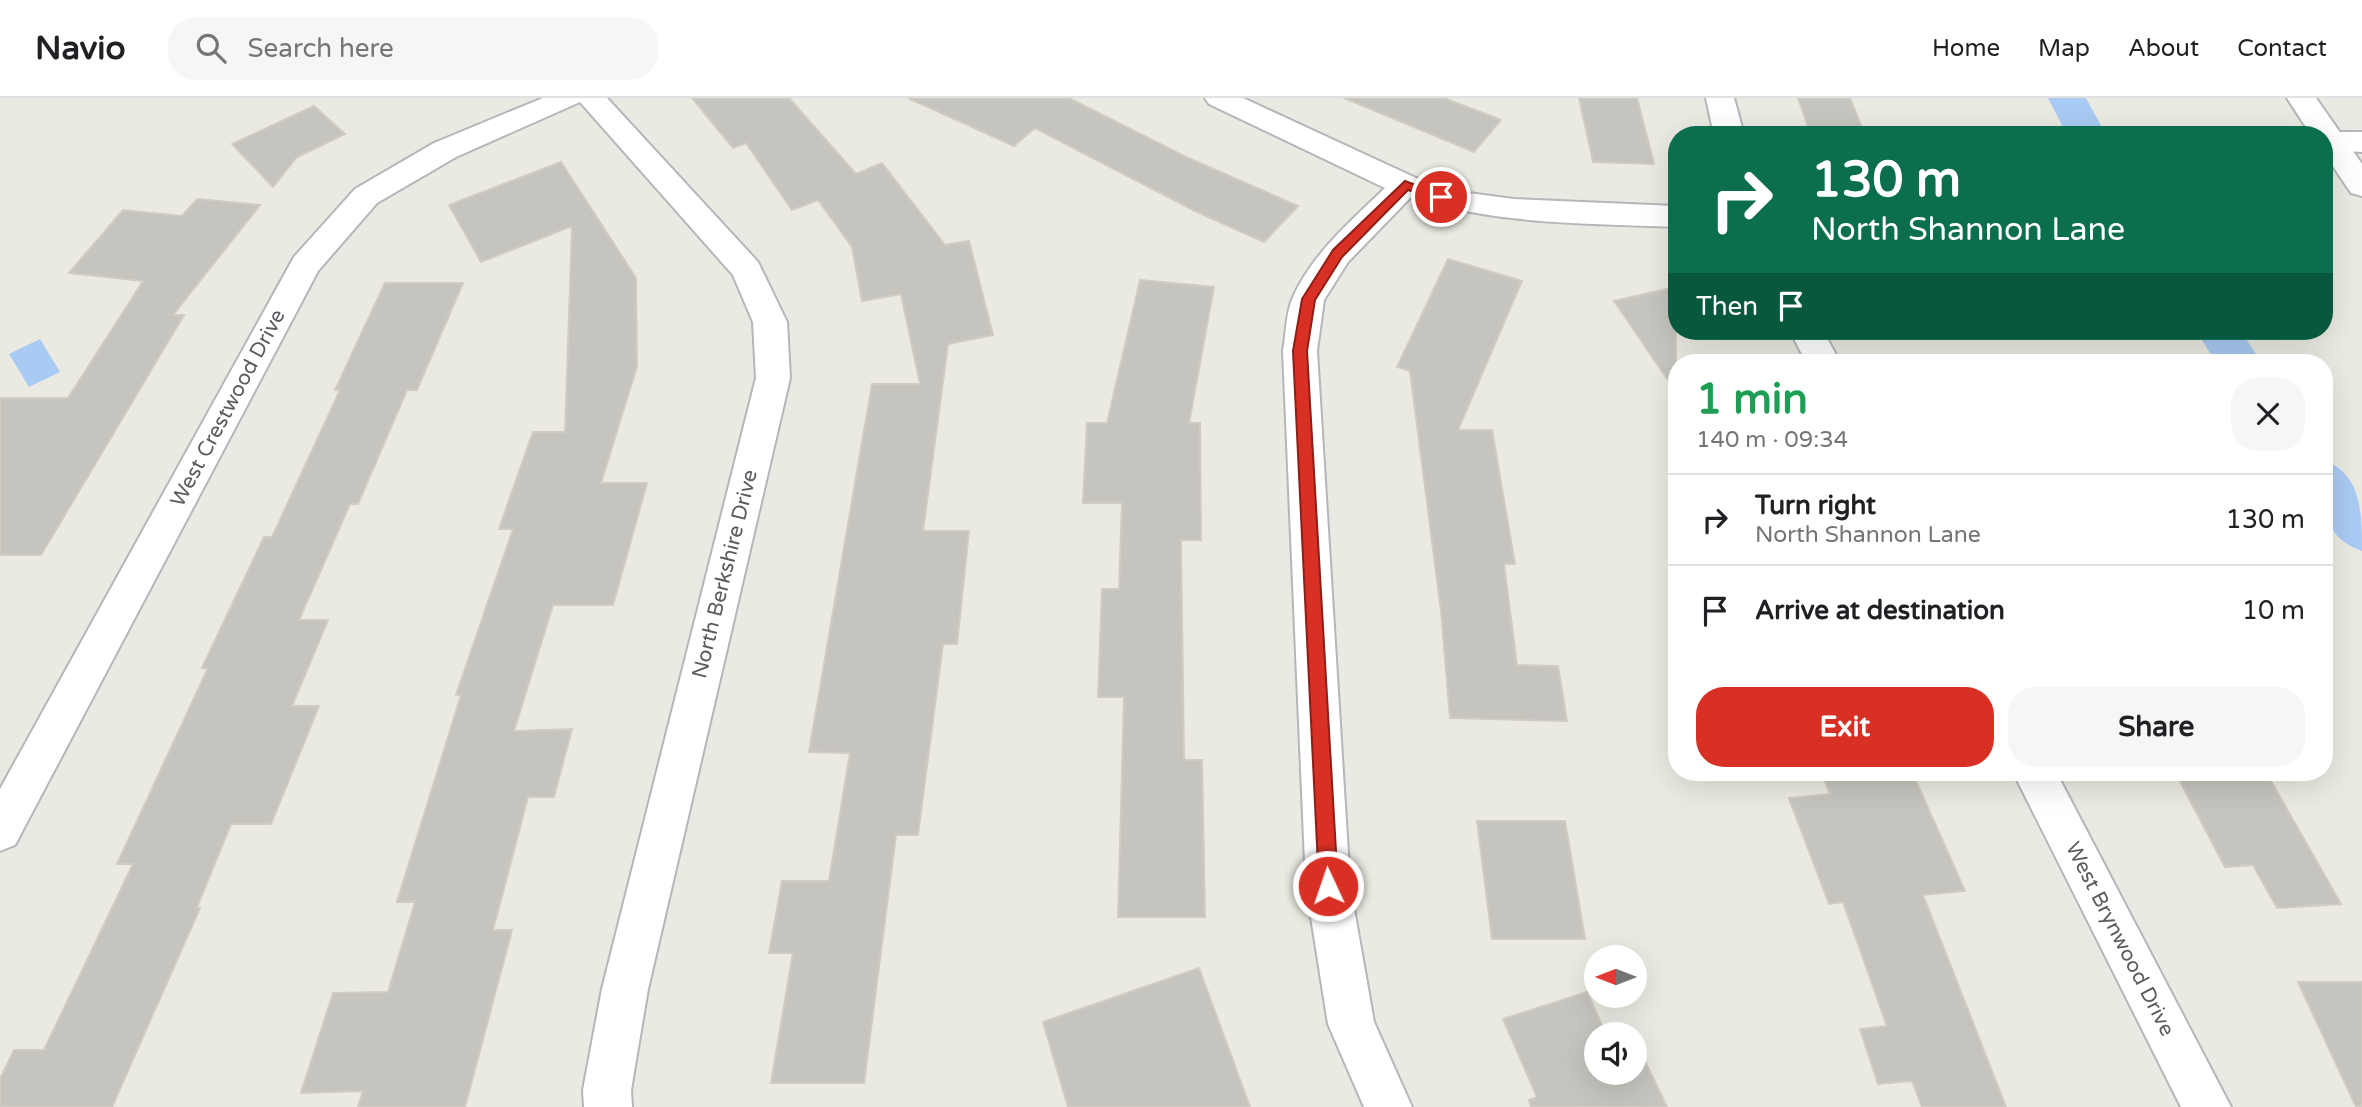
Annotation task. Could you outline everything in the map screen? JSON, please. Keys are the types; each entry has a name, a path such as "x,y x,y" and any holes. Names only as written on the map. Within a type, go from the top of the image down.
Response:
{"street":[{"name":"West Crestwood Drive","path":"0,831 305,265 366,196 445,150 568,98"},
{"name":"North Berkshire Drive","path":"591,98 747,270 770,322 773,378 625,989 607,1090 608,1107"},
{"path":"1219,98 1405,185 1459,202 1514,209 1668,216"},
{"path":"1720,98 1727,126"},
{"path":"2301,98 2320,126"},
{"path":"2333,142 2362,142"},
{"path":"2333,145 2362,186"},
{"path":"1388,1107 1351,1024 1328,886 1300,351 1308,299 1337,254 1405,185"},
{"name":"West Brynwood Drive","path":"2039,781 2207,1107"}],"water":[{"path":"40,339 60,372 29,387 9,354"}],"building":[{"path":"692,98 789,98 856,174 882,163 945,245 969,241 993,335 948,344 923,531 969,531 957,644 943,644 918,835 896,835 864,1083 771,1083 793,953 769,953 782,881 829,881 850,753 809,752 872,384 920,384 901,294 862,301 852,247 818,200 792,210 746,143 733,148"},
{"path":"908,98 1069,98 1186,157 1298,206 1264,242 1195,211 1035,128 1014,146"},
{"path":"1344,98 1444,98 1501,120 1474,152"},
{"path":"1579,98 1637,98 1654,164 1593,162"},
{"path":"1798,98 1850,98 1861,126 1808,126"},
{"path":"314,106 345,134 297,157 273,187 232,144"},
{"path":"561,162 636,278 637,366 601,483 647,483 613,605 553,605 514,731 572,729 554,797 528,797 493,930 512,930 465,1107 358,1107 363,1091 301,1093 333,993 388,992 415,902 397,902 461,695 456,695 513,529 499,529 533,432 565,432 572,226 481,262 449,205"},
{"path":"197,199 260,205 173,315 184,315 41,555 0,555 0,398 68,398 143,281 69,273 123,210 182,216"},
{"path":"1448,259 1522,281 1458,430 1492,430 1515,564 1504,564 1517,665 1558,666 1567,721 1450,718 1441,611 1410,371 1397,367"},
{"path":"1140,280 1214,287 1189,423 1200,423 1201,540 1181,540 1184,760 1202,760 1205,917 1118,917 1124,697 1098,697 1102,589 1119,589 1122,503 1083,503 1087,423 1107,423"},
{"path":"385,283 463,283 417,390 407,390 358,504 350,504 299,620 328,620 292,706 319,706 271,824 231,824 197,907 200,908 112,1107 0,1107 0,1079 14,1050 44,1050 133,864 117,864 208,668 202,668 264,537 272,537 340,390 335,390"},
{"path":"1668,289 1668,340 1676,340 1676,354 1668,354 1668,380 1614,301"},
{"path":"1825,781 1916,781 1965,891 1923,895 2006,1107 1922,1107 1912,1081 1878,1084 1860,1029 1887,1026 1843,902 1829,904 1789,798 1830,794"},
{"path":"2180,781 2271,781 2341,904 2277,908 2253,865 2225,867"},
{"path":"1477,821 1565,821 1585,939 1492,939"},
{"path":"1199,968 1250,1107 1068,1107 1043,1022"},
{"path":"2298,982 2362,982 2362,1107 2356,1107"},
{"path":"1584,993 1584,1008 1594,1008 1601,1022 1584,1022 1584,1085 1647,1085 1647,1065 1667,1107 1531,1107 1529,1100 1537,1097 1503,1019"}],"waterway":[{"path":"2067,98 2082,126"},
{"path":"2224,340 2234,354"},
{"path":"2333,491 2362,531"}],"route":[{"path":"1328,886 1300,351 1308,299 1337,254 1405,185 1441,197"}]}
